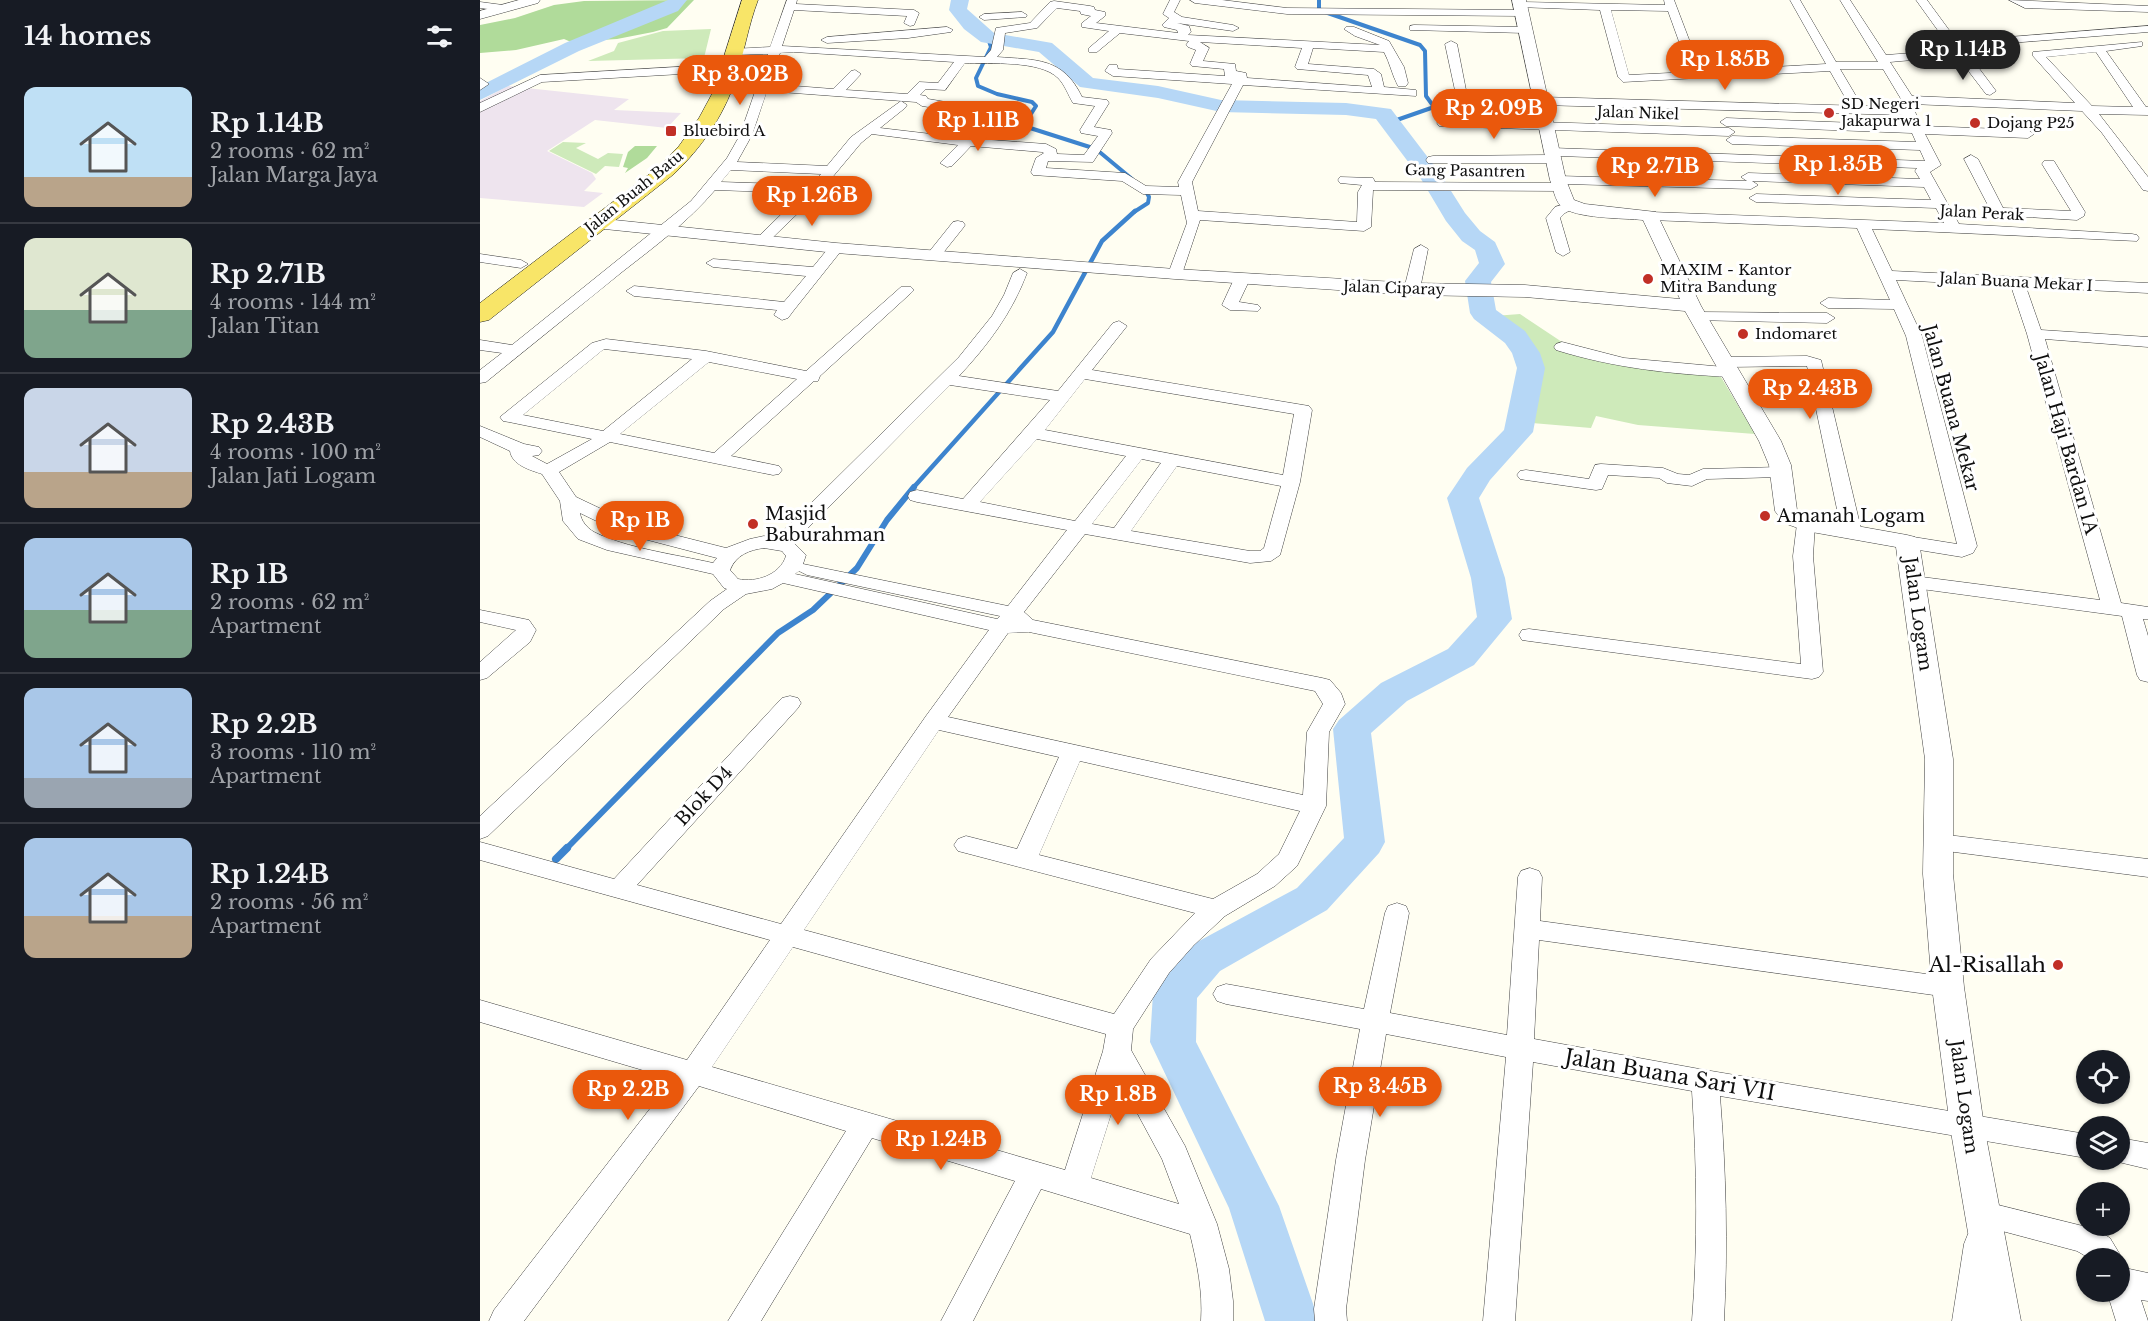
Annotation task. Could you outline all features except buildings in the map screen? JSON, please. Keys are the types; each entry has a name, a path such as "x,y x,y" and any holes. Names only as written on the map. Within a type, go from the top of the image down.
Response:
{"main road":[{"name":"Jalan Buah Batu","path":"480,315 678,160 709,119 715,83 735,0"},
{"name":"Jalan Buah Batu","path":"480,296 662,157 686,130 734,52 750,0"}],"street":[{"path":"480,15 533,0"},
{"path":"1175,0 1168,14 1177,17 1176,19 1233,28"},
{"path":"1195,0 1242,3 1277,20 1319,8 1605,7 1671,4 1697,75"},
{"path":"1794,0 1850,96"},
{"path":"1845,0 1884,62 1908,106 1926,146 1926,171 1954,228"},
{"path":"1921,0 1990,91"},
{"path":"2014,0 2021,4 2148,9"},
{"path":"987,60 996,50 1000,30 1033,26 1054,4 1095,6 1085,12 1101,14 1086,24 1118,29 1145,29 1192,39 1389,49"},
{"path":"480,5 503,8"},
{"path":"1521,6 1559,184 1567,203 1571,206"},
{"path":"790,7 907,18 894,27"},
{"path":"790,7 839,16 837,19 854,22 841,38"},
{"path":"480,378 696,204 726,166 746,135 790,7"},
{"path":"1605,7 1624,77 1627,79 1884,62 2073,35 2148,29"},
{"path":"2101,8 2118,31"},
{"path":"984,18 1043,13"},
{"path":"1174,274 1194,223 1185,182 1242,76 1229,74 1231,66 1196,64 1203,48 1192,45 1193,34 1182,32 1185,28 1168,25 1176,19"},
{"path":"1277,20 1281,34 1278,44"},
{"path":"1414,28 1526,30"},
{"path":"1093,50 1118,29"},
{"path":"1350,29 1384,42 1398,67 1401,83"},
{"path":"794,48 841,38 914,35 947,30"},
{"path":"2073,35 2068,41 2078,50"},
{"path":"2148,43 2037,55 2126,153 2148,187"},
{"path":"1451,44 1460,92 1463,94 1722,106 2087,108 2145,111"},
{"path":"1308,46 1301,67 1349,67 1367,71 1375,75 1379,91"},
{"path":"734,52 794,48 1032,63 1052,67 1066,79 1075,92 1077,100 1103,103 1086,129 1106,133 1096,149 1086,159 1044,157"},
{"path":"2099,48 2145,111"},
{"path":"762,240 833,170 849,147 923,86 941,87 962,59"},
{"path":"1113,67 1111,71 1113,72 1412,93"},
{"path":"933,70 955,70"},
{"path":"836,92 855,74"},
{"path":"480,108 533,81 544,79 715,83"},
{"path":"763,87 836,92 906,101 922,99 922,102 996,114 947,163"},
{"path":"1722,106 1738,158 1741,160 1752,187 1763,222"},
{"name":"Jalan Nikel","path":"1443,123 1729,131"},
{"path":"1729,131 1917,129 2028,134"},
{"path":"868,130 1050,149 1050,155 1044,157 1038,172 1125,177 1146,190 1186,191"},
{"path":"1729,131 1926,146"},
{"path":"1433,160 1459,155 1738,158 1926,171"},
{"path":"1971,159 1998,212 2077,216 2078,212 2049,164"},
{"path":"726,166 833,170"},
{"path":"1752,187 1926,171"},
{"name":"Gang Pasantren","path":"1345,180 1368,180 1369,186 1437,186 1470,189 1559,184 1752,187"},
{"path":"711,186 815,189"},
{"path":"1193,215 1364,227 1365,192 1369,186"},
{"path":"1752,187 1941,204"},
{"path":"1529,635 1812,672 1803,556 1806,524 1792,518 1786,511 1781,472 1770,441 1695,311 1650,216 1571,206 1561,209 1553,218 1563,252"},
{"name":"Jalan Perak","path":"1650,216 1954,228 2132,238"},
{"path":"2057,216 2068,234"},
{"path":"480,830 717,605 731,574 751,544 785,540 946,379 1000,316 1011,299 1023,268 934,255 836,248 595,223"},
{"path":"934,255 958,225"},
{"name":"Jalan Buana Mekar","path":"1863,225 1914,336 1967,546 1962,550 1907,543"},
{"path":"634,291 786,311 836,248"},
{"path":"1412,289 1421,249"},
{"path":"480,258 521,264"},
{"path":"713,263 817,272"},
{"name":"Jalan Ciparay","path":"1023,268 1090,268 1412,289 1550,292 1695,311"},
{"name":"Jalan Buana Mekar I","path":"1884,275 2148,288"},
{"path":"1242,279 1230,305 1253,308"},
{"name":"Jalan Haji Bardan 1A","path":"2016,282 2130,610 2148,675"},
{"path":"718,459 906,290"},
{"path":"1695,311 1827,311 1900,305"},
{"path":"967,506 1033,433 1119,326"},
{"path":"2035,334 2148,342"},
{"path":"773,471 509,417 598,346 615,344 706,356 812,376"},
{"path":"480,345 516,350"},
{"path":"1562,347 1594,358 1644,367 1728,367 1807,360 1815,363 1852,533"},
{"path":"535,460 576,457 606,437 706,356"},
{"path":"917,496 1119,535 1250,557 1264,557 1273,551 1291,482 1303,410 1080,373"},
{"path":"946,379 1062,397"},
{"path":"480,431 535,460 569,501 572,521 585,535 614,546 764,584 788,572 797,558 785,540"},
{"path":"1033,433 1291,482"},
{"path":"505,1321 693,1073 934,720 1015,622 1080,527 1138,453"},
{"path":"1119,535 1172,460"},
{"path":"1526,475 1596,485 1601,469 1658,472 1673,479 1692,480 1702,474 1781,472"},
{"name":"Jalan Logam","path":"1806,524 1907,543 1939,759 1939,910 1948,987 1967,1126 2002,1321"},
{"path":"788,572 1015,622 1322,685 1334,698 1334,704 1318,732 1314,806 1288,860 1266,880 1216,909 1160,966 1118,1039 1074,1186"},
{"path":"1914,582 2130,610"},
{"path":"480,616 522,625 526,630 523,637 480,673"},
{"name":"Blok D4","path":"618,890 790,703"},
{"path":"934,720 1314,806"},
{"path":"1025,859 1072,753"},
{"path":"1939,843 2148,868"},
{"path":"966,845 1216,909"},
{"path":"480,851 788,937 1118,1039 1175,1155 1202,1224 1214,1269 1218,1301 1217,1321"},
{"path":"1499,1321 1520,1047 1530,877"},
{"path":"1331,1321 1330,1309 1345,1190 1374,1021 1397,913"},
{"path":"1527,929 1948,987"},
{"name":"Jalan Buana Sari VII","path":"1226,994 1705,1082 2076,1144"},
{"path":"484,1020 693,1073 1202,1224"},
{"path":"1705,1082 1712,1182 1712,1258 1708,1321"},
{"path":"744,1321 866,1125"},
{"path":"2130,1153 2148,1156"},
{"path":"957,1321 1034,1174"},
{"path":"1968,1321 1983,1220 2084,1239 2099,1248"},
{"path":"2130,1284 2148,1287"},
{"path":"2126,1302 2132,1321"}],"shaded area":[{"path":"508,86 629,99 614,110 681,113 667,128 595,120 547,151 592,173 596,179 584,191 603,193 584,207 480,198 480,101"}],"green space":[{"path":"694,0 667,28 653,32 617,39 571,42 564,39 516,50 480,53 480,25 515,18 554,5 584,1"},
{"path":"711,29 704,58 588,61 614,51 618,43 663,31"},
{"path":"563,142 586,143 576,148 598,159 608,153 623,154 619,167 605,166 596,174 549,151"},
{"path":"635,146 657,146 647,158 625,173 628,168 623,167 628,152"},
{"path":"1520,314 1565,344 1610,361 1718,372 1755,434 1638,425 1596,416 1591,428 1532,423 1532,384 1536,355 1494,316"}],"waterway":[{"path":"480,94 572,47 671,7 678,0"},
{"path":"960,0 958,10 971,25 988,38 1045,47 1087,83 1158,92 1221,106 1346,109 1383,114 1431,177 1455,216 1471,236 1486,247 1492,264 1478,281 1483,313 1515,337 1526,353 1531,368 1518,432 1478,475 1463,498 1488,578 1495,619 1461,657 1394,692 1352,729 1365,842 1312,899 1204,959 1175,993 1173,1042 1254,1206 1292,1321"},
{"path":"1319,0 1319,9 1322,11 1420,45 1425,51 1426,96 1434,107 1391,122"},
{"path":"988,38 991,47 976,78 978,86 997,94 1032,102 1036,106 1029,117 1027,127 1096,149 1132,179"},
{"path":"1134,212 1148,203 1149,197 1145,189"},
{"path":"913,488 1053,332 1102,241 1135,211"},
{"path":"565,850 778,633 813,610 857,568 887,520 914,487"},
{"path":"556,859 565,850"}],"place":[{"name":"SD Negeri Jakapurwa 1","path":"1829,113"},
{"name":"Dojang P25","path":"1975,123"},
{"name":"Bluebird A","path":"671,131"},
{"name":"MAXIM - Kantor Mitra Bandung","path":"1648,279"},
{"name":"Indomaret","path":"1743,334"},
{"name":"Amanah Logam","path":"1765,516"},
{"name":"Masjid Baburahman","path":"753,524"},
{"name":"Al-Risallah","path":"2058,965"}]}
